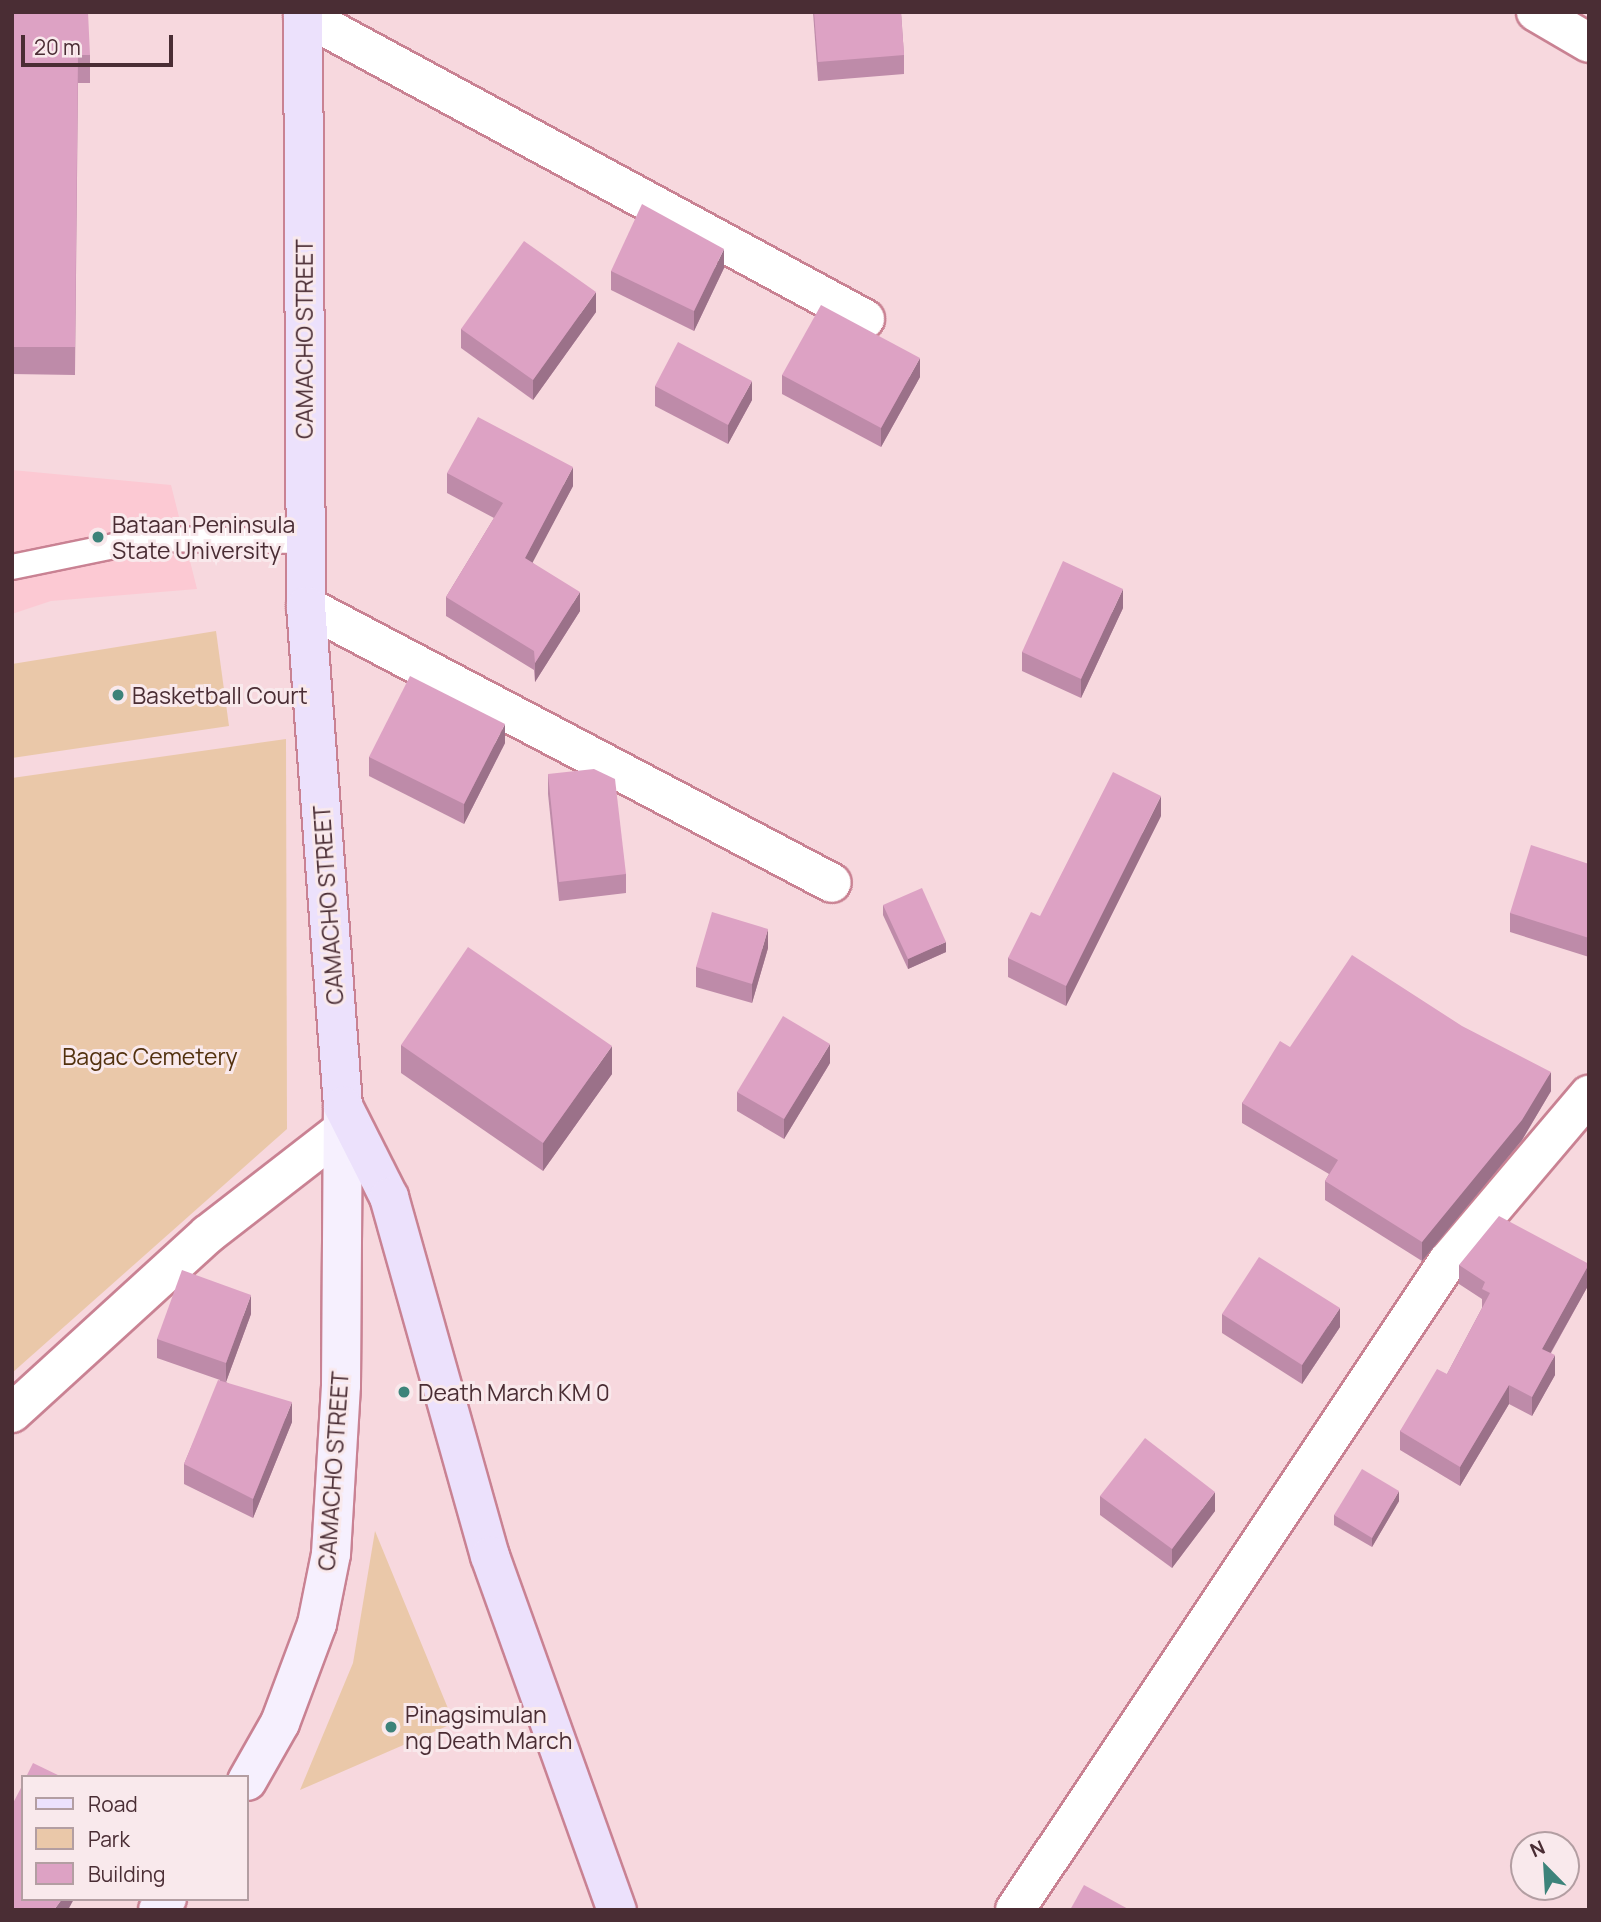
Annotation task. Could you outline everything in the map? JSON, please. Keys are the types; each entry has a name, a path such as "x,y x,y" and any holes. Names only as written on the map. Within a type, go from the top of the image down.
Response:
{"main road":[{"name":"CAMACHO STREET","path":"303,14 306,606 342,1118"},
{"path":"342,1118 389,1197 490,1556 617,1910"}],"street":[{"path":"1536,12 1589,43"},
{"path":"303,14 865,319"},
{"path":"306,606 832,883"},
{"path":"1015,1910 1448,1261 1589,1095"},
{"path":"12,1413 208,1234 342,1118"},
{"name":"CAMACHO STREET","path":"248,1779 280,1723 317,1624 331,1554 341,1385 342,1118"}],"lane":[{"path":"12,567 148,539 305,541"}],"shaded area":[{"name":"Bataan Peninsula State University","path":"12,470 171,485 197,589 51,601 12,614"}],"green space":[{"name":"Basketball Court","path":"216,631 229,726 12,758 12,664"},
{"name":"Bagac Cemetery","path":"286,739 287,1129 12,1373 12,778"},
{"path":"375,1531 454,1723 300,1790 353,1663"}],"building":[{"path":"12,12 88,12 90,55 78,55 75,347 12,347"},
{"path":"814,12 901,12 904,55 818,62"},
{"path":"642,204 724,249 694,311 611,271"},
{"path":"524,241 596,292 533,380 461,329"},
{"path":"821,305 920,358 881,428 782,375"},
{"path":"678,342 752,381 728,425 655,386"},
{"path":"478,417 573,467 525,558 580,592 535,663 534,651 446,597 503,503 447,473"},
{"path":"1063,561 1123,589 1081,679 1022,652"},
{"path":"410,676 505,724 464,804 369,757"},
{"path":"594,769 615,779 626,874 559,882 548,774"},
{"path":"1113,772 1161,796 1066,986 1008,958 1031,912 1040,916"},
{"path":"1531,845 1589,864 1589,938 1510,913"},
{"path":"922,888 946,942 908,959 883,905"},
{"path":"712,912 768,929 752,984 696,967"},
{"path":"468,947 612,1046 543,1143 401,1045"},
{"path":"1352,955 1462,1026 1551,1072 1522,1120 1422,1242 1325,1181 1338,1160 1242,1103 1280,1041 1290,1047"},
{"path":"783,1016 830,1044 784,1119 737,1092"},
{"path":"1499,1216 1589,1264 1542,1349 1555,1355 1532,1397 1509,1385 1460,1467 1400,1431 1437,1369 1447,1374 1490,1293 1482,1289 1485,1282 1459,1265"},
{"path":"1259,1257 1340,1308 1302,1365 1222,1314"},
{"path":"182,1270 251,1295 226,1363 157,1339"},
{"path":"218,1380 292,1402 253,1499 184,1464"},
{"path":"1145,1438 1215,1492 1172,1549 1100,1496"},
{"path":"1362,1469 1399,1491 1372,1538 1334,1515"},
{"path":"33,1763 58,1775 27,1775"},
{"path":"21,1788 21,1901 61,1901 54,1910 12,1910 12,1805"},
{"path":"1084,1885 1130,1910 1070,1910"}],"place":[{"name":"Bataan Peninsula State University","path":"98,537"},
{"name":"Basketball Court","path":"118,695"},
{"name":"Death March KM 0","path":"404,1392"},
{"name":"Pinagsimulan ng Death March","path":"391,1727"}]}
